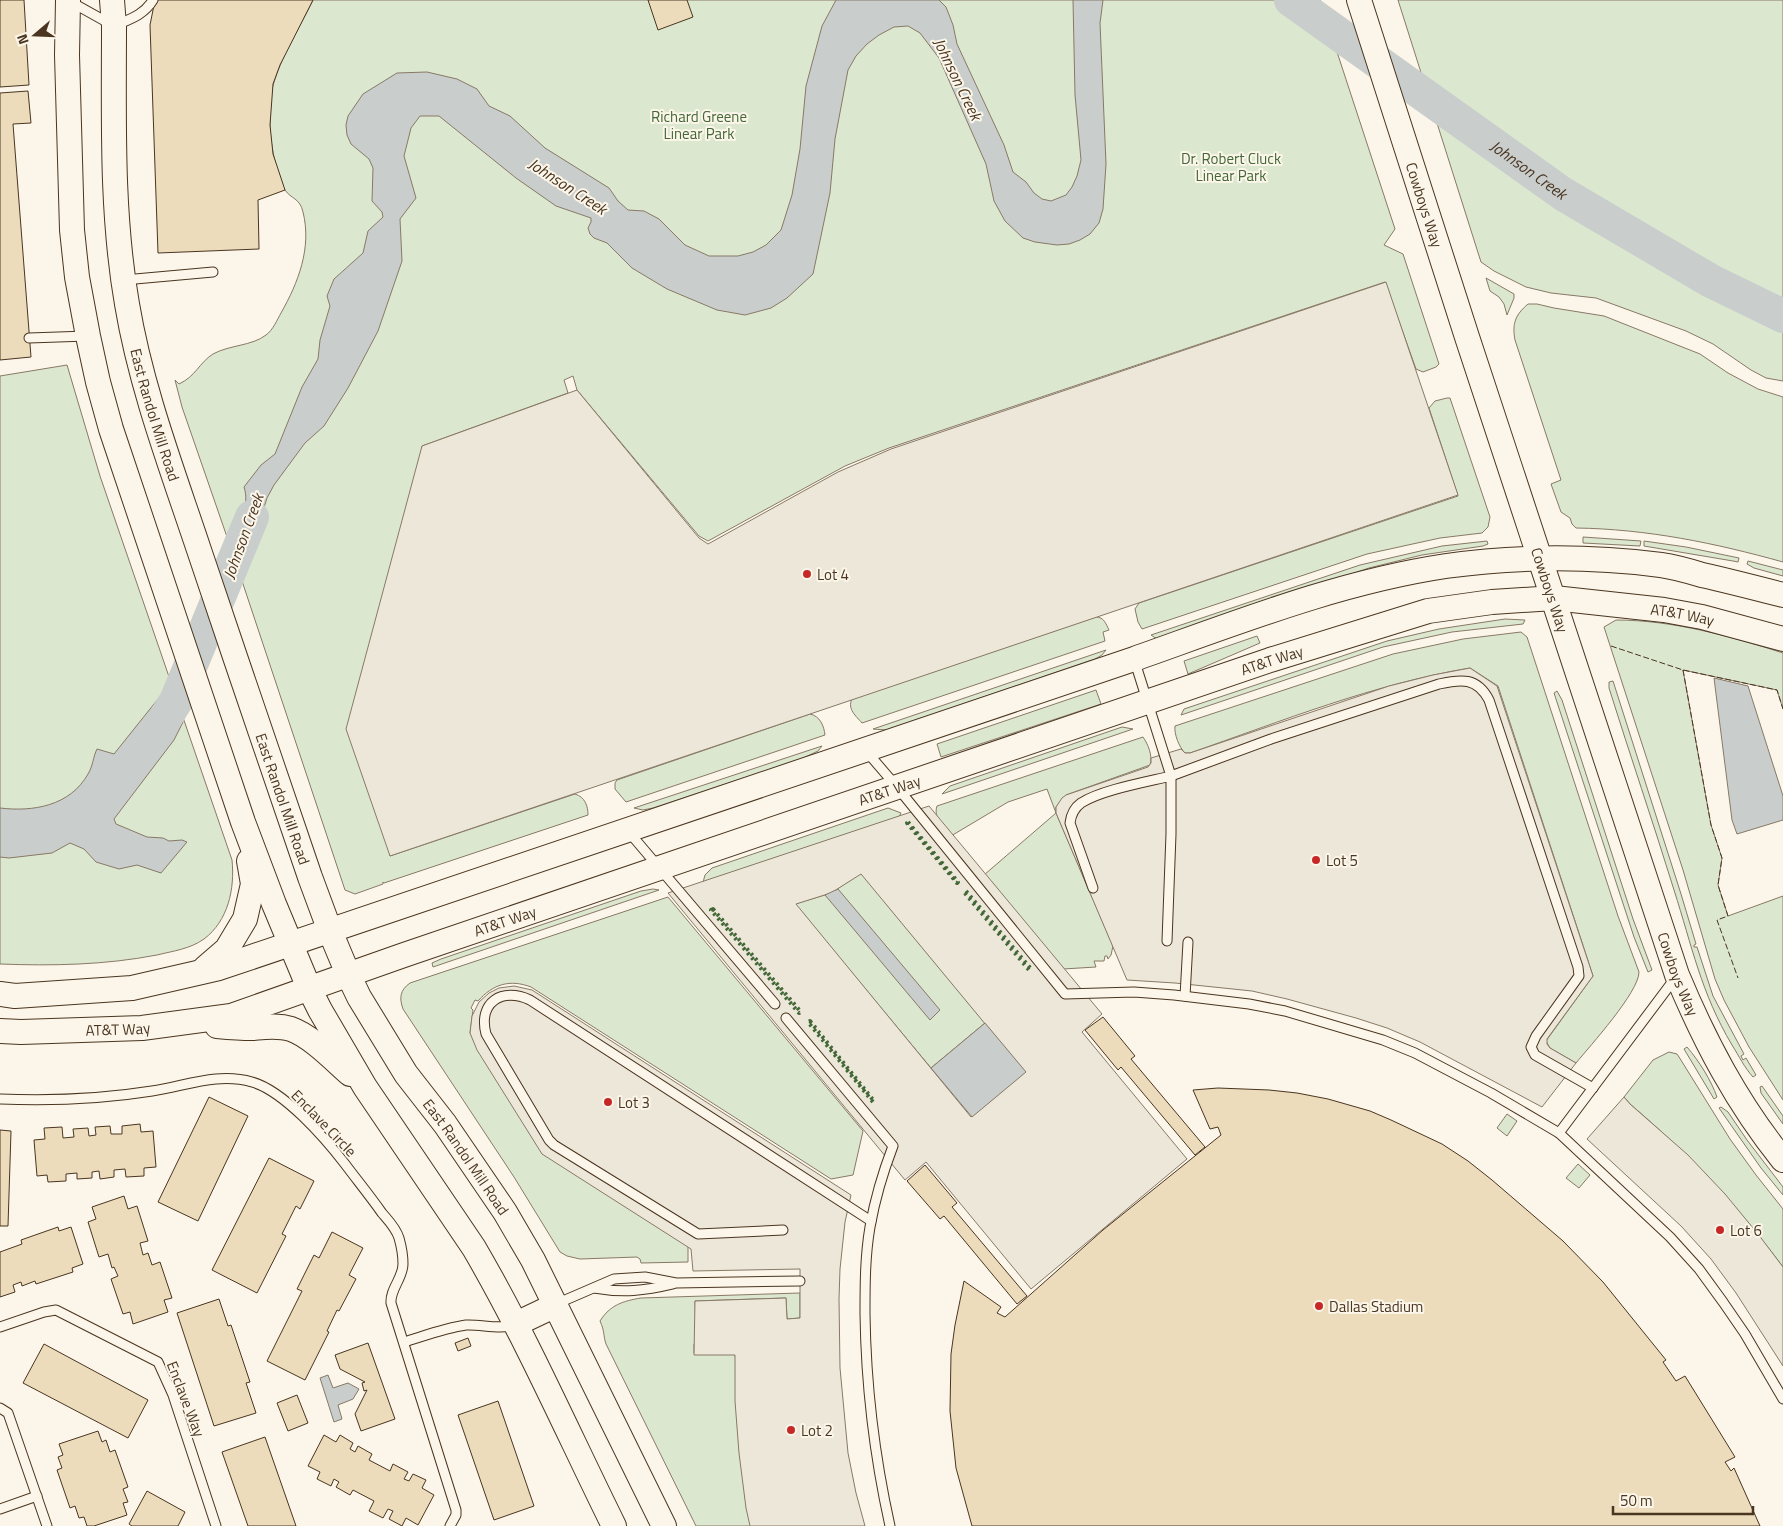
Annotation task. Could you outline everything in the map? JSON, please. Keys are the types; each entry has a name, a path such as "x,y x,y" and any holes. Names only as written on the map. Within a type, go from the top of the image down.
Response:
{"main road":[{"path":"68,0 67,73 72,230 77,277 88,336 104,404 243,822 274,904 309,988 324,1018 365,1087 474,1248 511,1326 614,1526"},
{"name":"East Randol Mill Road","path":"112,0 114,26 115,211 123,280 142,374 184,506 330,931 348,974 373,1022 406,1074 445,1124 505,1212 533,1260 664,1526"},
{"name":"Cowboys Way","path":"1359,0 1467,337 1677,976 1699,1026 1727,1079 1765,1138 1783,1160"},
{"path":"0,994 15,996 132,988 219,968 1283,607 1373,581 1445,566 1488,561 1541,558 1602,560 1664,565 1783,595"},
{"name":"AT&T Way","path":"0,1031 142,1028 231,1016 348,974 1270,660 1428,611 1492,602 1554,598 1664,610 1702,617 1783,639"},
{"path":"200,972 227,949 245,919 252,884 243,822"},
{"path":"172,1023 250,1028 274,1026 290,1029 298,1032 318,1047 365,1087"},
{"path":"511,1326 556,1304"}],"lane":[{"path":"68,0 114,26 136,17 147,9 153,0"},
{"path":"123,280 214,272"},
{"path":"30,338 88,336"},
{"path":"1134,659 1149,701 1171,776 1167,940"},
{"path":"1093,888 1070,823 1072,814 1080,804 1097,795 1171,776 1271,739 1439,684 1461,680 1468,681 1480,687 1488,700 1578,967 1579,976 1536,1036 1531,1047 1535,1055 1593,1088"},
{"path":"865,750 1065,994 1134,992 1249,1004 1285,1011 1383,1040 1415,1053 1559,1133 1640,1208 1699,1269 1745,1334 1783,1399"},
{"path":"628,830 775,1004"},
{"path":"1185,996 1188,942"},
{"path":"1559,1133 1677,976"},
{"path":"783,1230 698,1234 554,1145 549,1140 486,1034 484,1015 487,1007 492,1001 512,994 530,1000 871,1220"},
{"path":"786,1018 893,1146 880,1183 871,1220 865,1273 866,1366 874,1449 890,1526"},
{"name":"Enclave Circle","path":"0,1099 87,1098 153,1091 224,1077 263,1086 282,1099 338,1155 397,1233 404,1265 390,1298 456,1510 456,1515 450,1526"},
{"path":"556,1304 614,1279 645,1277 676,1283 800,1281"},
{"path":"594,1288 617,1292 646,1290 676,1283"},
{"name":"Enclave Way","path":"0,1327 44,1312 56,1310 158,1362 173,1395 216,1526"},
{"path":"404,1342 431,1333 466,1325 511,1326"},
{"path":"0,1408 8,1413 47,1526"},
{"path":"0,1509 37,1496"}],"green space":[{"path":"313,0 1320,0 1395,229 1384,245 1403,254 1439,364 1423,372 1416,369 1385,282 889,448 845,466 708,541 699,536 577,390 573,376 564,380 568,393 422,446 390,856 575,794 585,802 588,815 383,882 383,884 355,894 345,890 182,407 175,380 179,384 185,381 204,361 219,351 260,339 266,335 276,322 298,277 306,239 303,212 298,201 285,190 276,167 270,130 270,102 282,61"},
{"path":"1398,0 1783,0 1783,381 1766,378 1713,344 1686,331 1596,298 1551,293 1526,287 1494,271 1481,262"},
{"path":"1486,278 1514,294 1507,315 1504,304 1499,297 1490,291"},
{"path":"1528,304 1604,316 1700,354 1728,373 1758,389 1783,397 1783,562 1681,538 1629,531 1576,528 1572,524 1570,518 1561,512 1551,484 1561,480 1515,340 1515,320"},
{"path":"67,365 100,476 232,860 231,893 224,914 212,932 199,942 175,951 98,963 59,965 0,964 0,376"},
{"path":"1450,398 1490,517 1488,527 1482,533 1440,538 1367,554 1142,629 1135,609 1139,603 1458,496 1429,408 1435,401"},
{"path":"1583,537 1641,541 1640,546 1583,543"},
{"path":"1487,541 1488,544 1483,546 1422,555 1369,568 1157,639 1151,635 1360,565 1442,546"},
{"path":"1644,541 1739,558 1738,562 1644,546"},
{"path":"1748,561 1783,570 1783,576 1754,568 1747,564"},
{"path":"1099,617 1106,623 1109,630 1103,632 1105,641 862,723 851,709 852,699"},
{"path":"1505,619 1525,620 1523,624 1452,632 1383,647 1181,715 1184,709 1387,641 1439,629"},
{"path":"1616,620 1658,623 1701,630 1783,653 1783,709 1777,690 1683,670 1711,825 1722,858 1718,885 1728,916 1783,896 1783,1100 1749,1047 1715,979 1683,870 1604,627"},
{"path":"1521,632 1527,637 1618,916 1639,972 1637,981 1623,1005 1576,1063 1550,1048 1546,1041 1593,976 1498,686 1470,668 1434,675 1328,704 1190,753 1185,753 1175,733 1175,726 1393,654 1463,639"},
{"path":"1257,636 1260,643 1188,674 1184,661"},
{"path":"1106,650 1095,659 886,730 873,729"},
{"path":"1613,681 1681,894 1696,944 1694,947 1697,947 1713,996 1744,1054 1741,1056 1743,1060 1746,1058 1756,1075 1753,1077 1721,1026 1705,988 1609,688 1609,682"},
{"path":"1096,690 1101,704 941,757 937,744"},
{"path":"1557,691 1562,700 1633,919 1652,970 1648,972 1634,937 1554,693"},
{"path":"810,714 821,722 825,735 626,802 615,789 617,780"},
{"path":"1122,727 1133,729 942,794 950,786"},
{"path":"1143,737 1150,750 1150,765 1066,795 1056,807 1056,813 1047,789 1008,802 951,836 940,822 936,810 937,806"},
{"path":"822,746 818,751 801,759 653,808 643,810 634,808"},
{"path":"888,808 901,813 898,819 702,886 705,875 712,868"},
{"path":"1056,813 1113,946 1108,959 1105,956 1104,961 1094,961 1096,967 1063,969 984,875"},
{"path":"861,873 985,1023 931,1068 795,904 831,893"},
{"path":"659,890 433,967 432,963 441,959 641,891"},
{"path":"668,897 863,1131 853,1175 831,1179 531,987 509,983 496,987 478,1001 475,1000 471,1008 473,1010 470,1033 688,1246 688,1262 641,1263 637,1257 580,1259 567,1256 560,1252 514,1177 403,1009 401,994 410,983"},
{"path":"1687,1047 1700,1064 1711,1084 1717,1097 1714,1099 1684,1049"},
{"path":"1669,1052 1677,1054 1730,1139 1783,1209 1783,1267 1730,1201 1673,1142 1624,1097 1653,1060"},
{"path":"1762,1086 1783,1116 1783,1124 1761,1093 1760,1087"},
{"path":"1721,1107 1728,1112 1783,1187 1783,1195 1761,1168 1719,1108"},
{"path":"1507,1114 1517,1121 1507,1136 1497,1128"},
{"path":"1578,1164 1590,1175 1579,1188 1566,1178"},
{"path":"800,1293 800,1318 787,1319 786,1298 695,1301 696,1343 694,1344 694,1353 717,1351 735,1353 758,1526 696,1526 606,1344 600,1321 613,1307 641,1298"}],"shaded area":[{"name":"Lot 4","path":"1386,282 1458,495 390,856 346,729 422,446 577,390 699,538 708,544 838,472 891,449"},
{"name":"Lot 5","path":"1470,668 1497,686 1593,976 1547,1039 1547,1044 1550,1048 1576,1063 1542,1107 1420,1042 1387,1028 1356,1018 1252,991 1127,980 1056,813 1056,807 1062,798 1148,767 1151,763 1151,758 1181,749 1185,753 1190,753 1389,686"},
{"path":"929,806 1102,1014 1082,1032 1187,1159 1031,1289 926,1162 905,1180 668,893","holes":["861,874 1025,1072 971,1117 796,904 831,893"]},
{"name":"Lot 3","path":"514,986 532,990 851,1195 845,1222 840,1269 840,1368 848,1453 865,1526 750,1526 739,1453 735,1401 735,1355 694,1355 695,1301 786,1298 787,1319 800,1318 800,1269 693,1271 691,1249 542,1154 477,1050 470,1033 472,1016 479,1002 489,993 499,988"},
{"name":"Lot 6","path":"1624,1097 1688,1155 1725,1194 1783,1267 1783,1366 1736,1293 1711,1259 1681,1226 1587,1139"}],"water":[{"path":"836,0 939,0 946,7 953,25 957,44 1004,145 1013,172 1026,182 1034,193 1042,199 1051,201 1066,195 1072,187 1081,160 1075,95 1073,0 1103,0 1100,23 1106,164 1103,209 1099,223 1090,234 1069,244 1057,245 1035,242 1023,238 1005,221 994,201 986,164 939,58 920,33 908,26 894,27 879,35 856,56 848,70 835,139 830,193 813,274 787,298 771,308 745,315 717,310 667,289 632,268 607,243 594,238 590,234 588,228 591,218 556,206 516,178 439,116 420,116 411,128 404,156 416,198 400,219 402,261 378,331 348,388 324,426 305,443 274,485 267,498 242,579 227,536 243,514 246,501 244,487 261,465 275,454 302,387 318,359 320,340 330,306 327,296 334,279 363,253 368,231 383,217 382,212 372,201 373,168 369,159 351,144 347,135 346,125 348,116 363,94 397,73 427,72 457,79 477,89 489,106 510,116 545,148 609,188 618,201 628,210 644,211 659,219 685,245 709,256 738,256 753,252 766,245 781,230 792,195 800,149 806,86 822,26"},
{"path":"1275,0 1320,0 1332,37"},
{"path":"1714,678 1748,686 1783,796 1783,820 1737,834 1732,820"},
{"path":"170,684 183,722 174,740 114,819 116,824 147,837 187,842 161,873 137,865 119,869 96,862 84,849 70,843 52,853 9,858 0,857 0,808 25,809 38,807 61,800 71,793 88,774 97,749 114,754"},
{"path":"838,889 940,1010 930,1020 825,895"},
{"path":"985,1023 1026,1072 972,1117 931,1068"},
{"path":"328,1375 333,1388 348,1383 359,1389 353,1399 338,1405 342,1419 334,1422 320,1378"}],"building":[{"path":"0,0 24,0 29,85 0,87"},
{"path":"155,0 313,0 280,65 273,84 270,125 273,154 285,190 258,200 259,249 158,253 150,25"},
{"path":"648,0 687,0 693,17 658,30"},
{"path":"28,91 31,123 13,124 31,357 0,360 0,93"},
{"path":"1103,1017 1135,1056 1131,1059 1205,1147 1195,1155 1121,1067 1118,1070 1085,1030"},
{"name":"Dallas Stadium","path":"1218,1088 1297,1093 1328,1099 1370,1111 1442,1144 1492,1180 1563,1241 1603,1282 1666,1360 1663,1362 1676,1381 1685,1376 1735,1457 1725,1462 1731,1471 1734,1468 1760,1526 972,1526 956,1468 950,1411 951,1354 964,1281 1001,1307 997,1313 1005,1317 1103,1230 1221,1135 1218,1127 1210,1129 1193,1090"},
{"path":"209,1097 248,1116 198,1221 158,1202"},
{"path":"140,1124 141,1132 153,1131 156,1167 144,1168 144,1176 126,1177 125,1169 114,1170 114,1177 100,1179 99,1171 92,1172 92,1178 77,1179 77,1173 66,1174 66,1181 48,1182 47,1175 37,1176 34,1140 45,1139 44,1128 62,1127 63,1138 74,1137 73,1129 88,1128 89,1136 96,1135 95,1127 110,1126 111,1134 122,1134 122,1126"},
{"path":"0,1130 11,1131 8,1226 0,1226"},
{"path":"269,1158 314,1181 300,1209 296,1206 282,1234 286,1236 257,1293 212,1270"},
{"path":"925,1165 957,1203 952,1207 1027,1296 1017,1304 944,1216 940,1219 907,1181"},
{"path":"124,1196 128,1209 137,1206 148,1241 140,1243 143,1255 148,1253 152,1265 160,1262 172,1298 164,1300 168,1312 133,1324 130,1312 123,1314 111,1279 118,1276 114,1267 112,1268 108,1254 99,1257 88,1222 96,1219 92,1207"},
{"path":"58,1227 59,1231 71,1227 83,1264 72,1268 73,1272 36,1284 35,1281 22,1286 21,1282 13,1285 15,1292 0,1297 0,1252 22,1244 21,1240"},
{"path":"332,1232 363,1248 349,1275 356,1279 339,1311 337,1310 327,1331 329,1332 305,1380 267,1361 302,1291 297,1289 314,1255 319,1258"},
{"path":"219,1299 228,1326 231,1325 250,1382 246,1383 256,1413 214,1426 177,1313"},
{"path":"468,1338 471,1346 458,1351 455,1343"},
{"path":"368,1343 395,1419 361,1431 355,1414 367,1390 364,1391 362,1383 365,1382 340,1369 335,1355"},
{"path":"44,1344 148,1400 128,1438 23,1383"},
{"path":"297,1395 308,1423 288,1431 277,1403"},
{"path":"498,1401 534,1506 494,1520 458,1415"},
{"path":"98,1431 102,1442 106,1440 110,1452 115,1450 128,1487 123,1489 128,1502 123,1503 127,1515 94,1526 87,1526 84,1517 79,1518 75,1506 70,1508 57,1470 62,1468 58,1457 63,1455 59,1444"},
{"path":"324,1435 336,1442 340,1435 353,1443 350,1449 355,1452 358,1446 372,1454 369,1460 390,1471 393,1464 408,1472 404,1479 409,1481 413,1474 426,1480 422,1488 434,1495 418,1525 406,1518 402,1526 389,1519 393,1511 388,1509 383,1518 369,1511 374,1501 353,1490 350,1495 336,1487 339,1482 334,1479 331,1486 317,1479 320,1472 308,1466"},
{"path":"265,1437 296,1526 248,1526 222,1452"},
{"path":"147,1491 185,1512 178,1526 132,1526 129,1524"}],"waterway":[{"name":"Johnson Creek","path":"1291,0 1563,194 1711,281 1783,316"},
{"name":"Johnson Creek","path":"152,739 176,701 252,517"}],"hedge":[{"path":"908,822 958,882 957,883 907,823 908,822"},
{"path":"966,891 1031,969 1029,970 964,892 966,891"},
{"path":"713,909 801,1012 799,1013 711,910 713,909"},
{"path":"810,1021 874,1101 873,1102 808,1022 810,1021"}],"fence":[{"path":"1611,646 1683,670 1777,690 1783,709"},
{"path":"1683,670 1711,825 1722,858 1718,885 1728,916 1717,920 1738,978"}],"place":[{"name":"Lot 4","path":"807,574"},
{"name":"Lot 5","path":"1316,860"},
{"name":"Lot 3","path":"608,1102"},
{"name":"Lot 6","path":"1720,1230"},
{"name":"Dallas Stadium","path":"1319,1306"},
{"name":"Lot 2","path":"791,1430"}],"park label":[{"name":"Richard Greene Linear Park","path":"699,124"},
{"name":"Dr. Robert Cluck Linear Park","path":"1231,166"}]}
